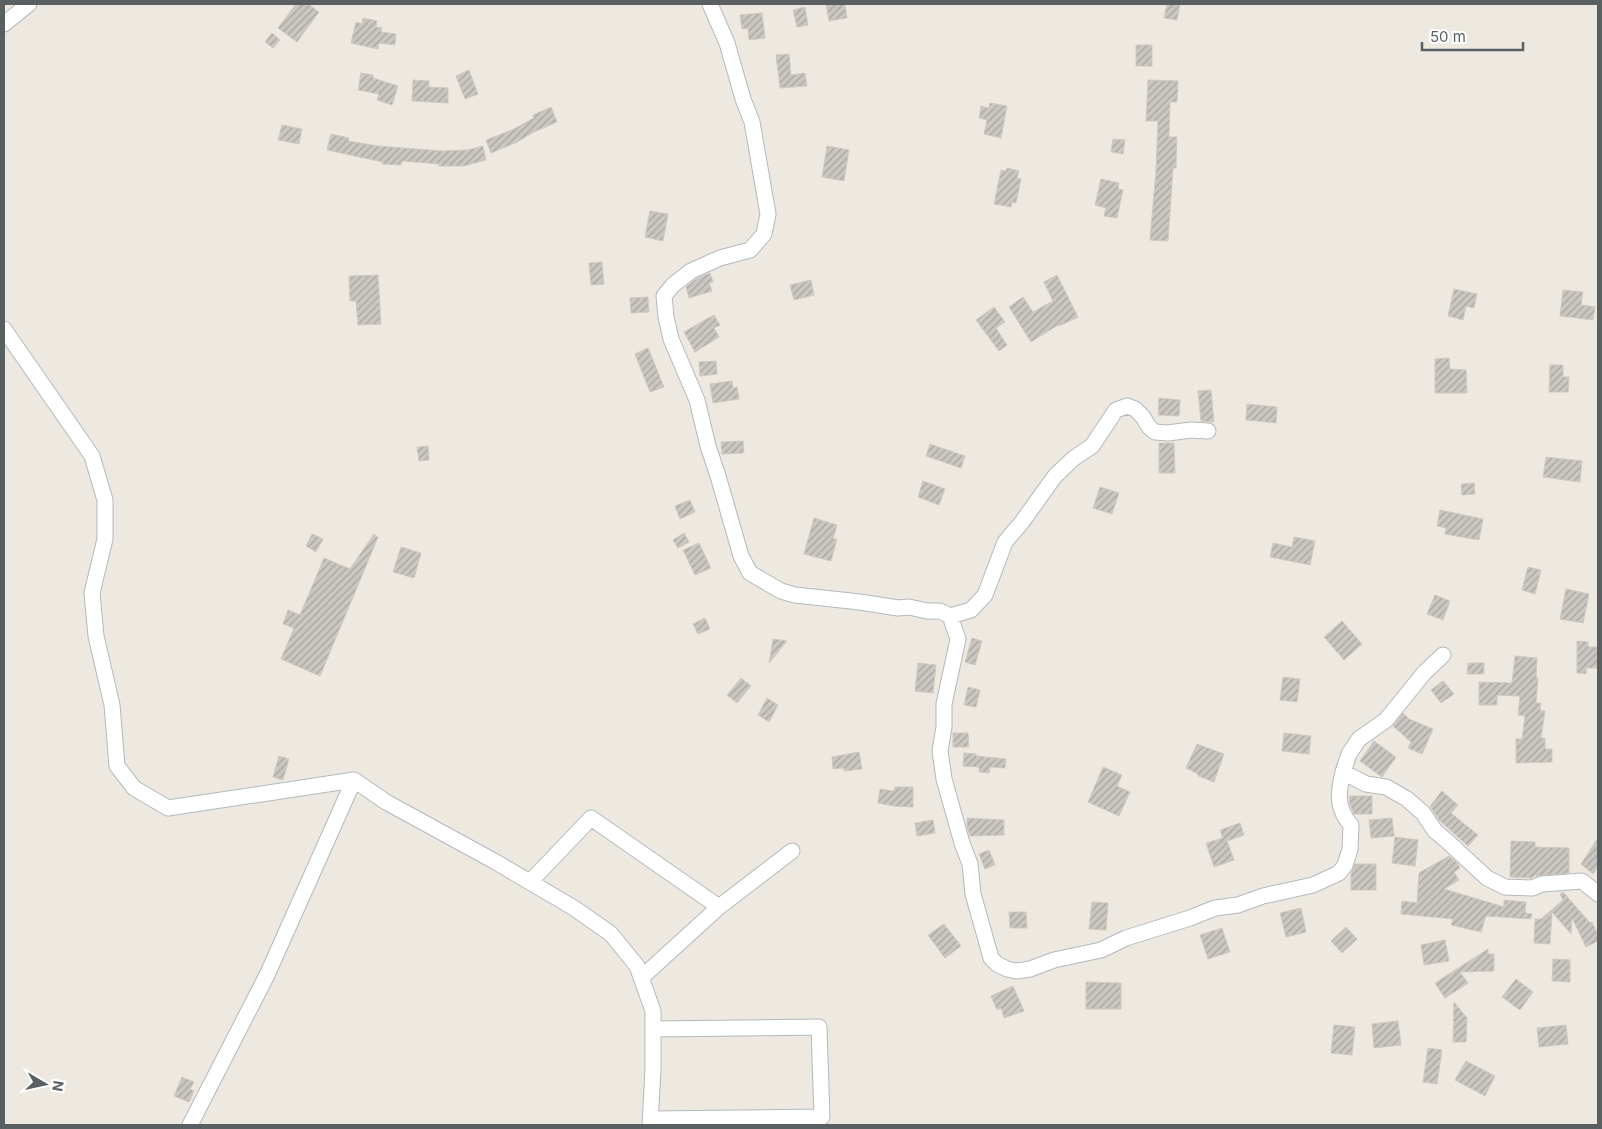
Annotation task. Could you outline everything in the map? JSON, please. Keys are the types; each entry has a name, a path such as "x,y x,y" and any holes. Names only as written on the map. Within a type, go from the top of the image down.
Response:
{"street":[{"path":"4,24 29,4"},
{"path":"710,4 727,43 743,100 752,122 768,214 764,234 750,250 720,258 691,271 673,284 664,296 671,339 697,400 708,446 741,556 750,573 781,591 794,595 898,608 909,606 928,611 940,610 950,616 958,638 944,704 944,727 940,750 944,779 962,843 970,864 973,894 991,958 997,964 1016,971 1030,969 1054,960 1101,950 1126,938 1215,908 1238,905 1263,896 1313,885 1339,873 1350,849 1351,825 1344,817 1340,806 1339,789 1348,754 1358,739 1386,720 1424,672 1443,655"},
{"path":"4,328 92,456 105,500 105,539 92,593 95,628 112,705 117,766 134,788 168,808 354,780 386,802 574,908 611,934 637,966 653,1011 653,1028 653,1070 650,1122 822,1117 819,1026 653,1028"},
{"path":"950,616 971,610 985,595 1005,542 1055,476 1074,458 1092,446 1116,410 1126,406 1135,409 1155,432 1208,431"},
{"path":"1343,772 1366,784 1386,787 1407,799 1423,813 1435,831 1487,878 1505,887 1532,888 1542,884 1582,881 1598,894"},
{"path":"190,1125 267,974 354,780"},
{"path":"530,882 591,818 719,907"},
{"path":"641,978 719,907 792,852"}],"building":[{"path":"296,4 308,4 319,12 297,42 278,28"},
{"path":"826,4 845,4 847,18 829,21"},
{"path":"1167,4 1180,4 1177,20 1164,18"},
{"path":"805,7 808,25 797,27 793,10"},
{"path":"762,13 765,38 749,40 748,28 742,29 740,15"},
{"path":"363,18 377,21 376,27 382,28 381,32 396,34 395,45 379,43 378,49 351,43 356,22 362,24"},
{"path":"272,33 280,40 273,48 265,42"},
{"path":"1136,45 1152,45 1152,66 1136,66"},
{"path":"789,54 791,75 805,73 807,86 780,88 776,55"},
{"path":"469,70 478,94 465,99 456,76"},
{"path":"361,73 373,75 373,78 398,86 392,105 377,100 379,94 358,90"},
{"path":"413,80 429,81 429,87 448,88 448,103 412,101"},
{"path":"1148,80 1178,81 1177,102 1170,102 1169,137 1177,137 1176,168 1173,168 1168,241 1150,240 1158,121 1146,121"},
{"path":"990,103 1007,106 1001,138 984,134 987,120 979,118 981,106 989,108"},
{"path":"551,107 557,122 491,153 486,140 512,130 534,118 533,115"},
{"path":"282,125 302,129 299,144 278,140"},
{"path":"331,134 349,138 348,141 378,146 442,151 467,150 483,146 486,160 464,166 439,166 439,164 402,161 401,165 382,164 383,162 327,150"},
{"path":"1113,139 1125,140 1123,154 1111,152"},
{"path":"827,146 849,150 844,181 822,177"},
{"path":"1007,168 1019,171 1017,178 1021,179 1016,203 1012,202 1011,207 994,204 1001,170 1006,171"},
{"path":"1101,179 1119,183 1118,189 1123,190 1117,218 1104,216 1106,208 1095,205"},
{"path":"650,211 668,214 663,241 645,237"},
{"path":"602,262 604,284 591,285 589,263"},
{"path":"710,273 713,282 709,283 712,291 689,298 686,287 696,279"},
{"path":"378,275 381,324 358,325 356,301 350,301 349,276"},
{"path":"1057,275 1078,317 1058,325 1031,342 1009,307 1023,297 1033,312 1053,301 1044,282"},
{"path":"811,280 814,295 794,300 790,285"},
{"path":"1454,289 1477,294 1474,308 1466,306 1463,320 1448,316"},
{"path":"1563,290 1583,292 1581,305 1595,307 1593,320 1560,316"},
{"path":"648,297 649,312 631,313 630,298"},
{"path":"994,307 1005,322 996,328 1007,345 999,351 976,320"},
{"path":"714,315 720,325 714,328 719,337 695,352 684,332"},
{"path":"648,348 664,387 650,392 635,354"},
{"path":"1449,358 1450,369 1466,370 1467,393 1435,393 1435,359"},
{"path":"716,361 717,374 700,376 699,362"},
{"path":"1550,365 1563,365 1563,377 1569,377 1568,392 1549,392"},
{"path":"732,381 733,388 737,387 739,399 713,403 710,384"},
{"path":"1211,390 1214,422 1201,421 1198,391"},
{"path":"1159,398 1180,400 1179,416 1158,415"},
{"path":"1247,404 1277,407 1276,423 1246,420"},
{"path":"743,441 744,453 722,454 721,442"},
{"path":"1159,443 1174,443 1175,473 1159,473"},
{"path":"930,444 965,456 961,468 926,456"},
{"path":"428,446 429,460 419,461 417,447"},
{"path":"1546,457 1582,461 1580,482 1543,477"},
{"path":"923,481 945,489 939,505 918,497"},
{"path":"1474,483 1475,494 1462,495 1461,484"},
{"path":"1100,487 1119,493 1112,514 1093,508"},
{"path":"690,500 695,512 680,519 675,506"},
{"path":"1440,510 1483,519 1479,540 1445,534 1446,528 1437,526"},
{"path":"814,518 837,525 833,539 837,539 831,561 804,554"},
{"path":"684,533 689,542 678,548 673,540"},
{"path":"312,534 323,539 316,552 306,546"},
{"path":"374,534 378,537 320,676 281,659 294,628 283,624 288,610 300,615 324,558 350,569"},
{"path":"1294,537 1315,541 1310,565 1270,557 1273,543 1292,547"},
{"path":"699,543 711,568 695,575 683,550"},
{"path":"401,547 421,553 414,578 393,572"},
{"path":"1528,567 1541,570 1535,594 1522,590"},
{"path":"1566,589 1589,594 1583,623 1560,619"},
{"path":"1435,595 1450,601 1443,620 1427,614"},
{"path":"705,618 710,629 698,634 693,624"},
{"path":"1342,621 1362,644 1344,660 1324,637"},
{"path":"972,638 982,641 975,665 965,662"},
{"path":"773,639 787,641 769,663"},
{"path":"1577,641 1588,642 1588,647 1598,647 1598,668 1586,668 1586,674 1577,673"},
{"path":"1515,656 1537,658 1536,703 1541,703 1540,710 1545,711 1541,738 1545,738 1545,749 1552,749 1552,762 1516,763 1516,739 1522,739 1525,716 1518,715 1520,696 1497,695 1497,705 1479,705 1479,682 1512,683"},
{"path":"918,663 936,665 933,693 915,691"},
{"path":"1468,663 1484,663 1484,674 1467,674"},
{"path":"1283,677 1300,679 1297,702 1280,700"},
{"path":"741,678 751,686 737,703 727,695"},
{"path":"1443,681 1454,694 1441,703 1431,690"},
{"path":"968,687 980,690 976,707 964,705"},
{"path":"767,698 778,705 769,722 758,715"},
{"path":"1403,713 1409,719 1433,729 1422,754 1408,748 1411,742 1393,726"},
{"path":"953,733 968,733 969,747 953,747"},
{"path":"1284,733 1311,736 1309,754 1282,751"},
{"path":"1374,741 1396,757 1382,777 1360,761"},
{"path":"1197,744 1224,754 1214,782 1198,776 1198,774 1186,768"},
{"path":"859,752 862,769 844,771 844,768 833,769 832,757"},
{"path":"964,753 1006,759 1005,768 990,767 989,773 979,772 979,767 963,766"},
{"path":"279,756 289,759 283,780 273,777"},
{"path":"1103,767 1122,775 1117,786 1130,792 1119,816 1088,802"},
{"path":"895,787 913,787 913,807 878,803 880,789 894,791"},
{"path":"1442,791 1458,805 1451,813 1478,835 1468,846 1439,820 1430,806"},
{"path":"1349,796 1372,796 1372,814 1354,814"},
{"path":"967,818 1004,820 1004,835 970,836"},
{"path":"1392,818 1394,836 1371,838 1369,820"},
{"path":"933,820 935,833 917,836 915,823"},
{"path":"1240,823 1244,835 1227,841 1234,860 1214,867 1206,843 1223,838 1220,830"},
{"path":"1395,837 1418,840 1415,866 1392,863"},
{"path":"1598,838 1598,867 1593,874 1581,864"},
{"path":"1511,841 1535,842 1535,847 1569,848 1569,873 1534,876 1532,878 1510,877"},
{"path":"989,850 995,865 985,869 979,854"},
{"path":"1449,856 1460,868 1454,872 1459,880 1444,889 1504,907 1504,900 1526,902 1525,913 1532,914 1531,919 1486,916 1481,932 1451,925 1453,919 1401,914 1402,901 1417,903 1419,873"},
{"path":"1355,864 1376,864 1376,890 1351,890 1351,873"},
{"path":"1563,892 1590,923 1592,922 1598,935 1598,941 1586,947 1572,918 1571,934 1552,912 1550,944 1534,943 1535,919 1541,919 1563,900 1560,894"},
{"path":"1092,902 1108,903 1106,930 1089,929"},
{"path":"1301,908 1306,932 1286,937 1280,913"},
{"path":"1009,912 1026,912 1027,928 1010,928"},
{"path":"944,924 961,946 945,958 928,935"},
{"path":"1346,927 1357,939 1342,953 1331,941"},
{"path":"1222,928 1230,952 1208,959 1200,935"},
{"path":"1445,940 1449,961 1424,965 1421,945"},
{"path":"1488,949 1488,954 1494,954 1494,971 1460,972 1468,983 1445,998 1435,983"},
{"path":"1553,959 1570,960 1570,982 1552,981"},
{"path":"1516,979 1533,992 1520,1010 1502,997"},
{"path":"1086,982 1121,983 1121,1009 1086,1009"},
{"path":"1013,986 1024,1011 1004,1018 1001,1008 997,1010 991,996"},
{"path":"1454,1002 1467,1018 1466,1042 1453,1042"},
{"path":"1398,1021 1401,1045 1374,1048 1372,1024"},
{"path":"1334,1025 1355,1027 1352,1055 1331,1053"},
{"path":"1566,1025 1568,1044 1539,1047 1537,1028"},
{"path":"1428,1048 1442,1050 1437,1084 1423,1082"},
{"path":"1466,1061 1495,1076 1485,1096 1455,1080"},
{"path":"182,1077 194,1082 190,1089 194,1091 189,1102 174,1096"}]}
